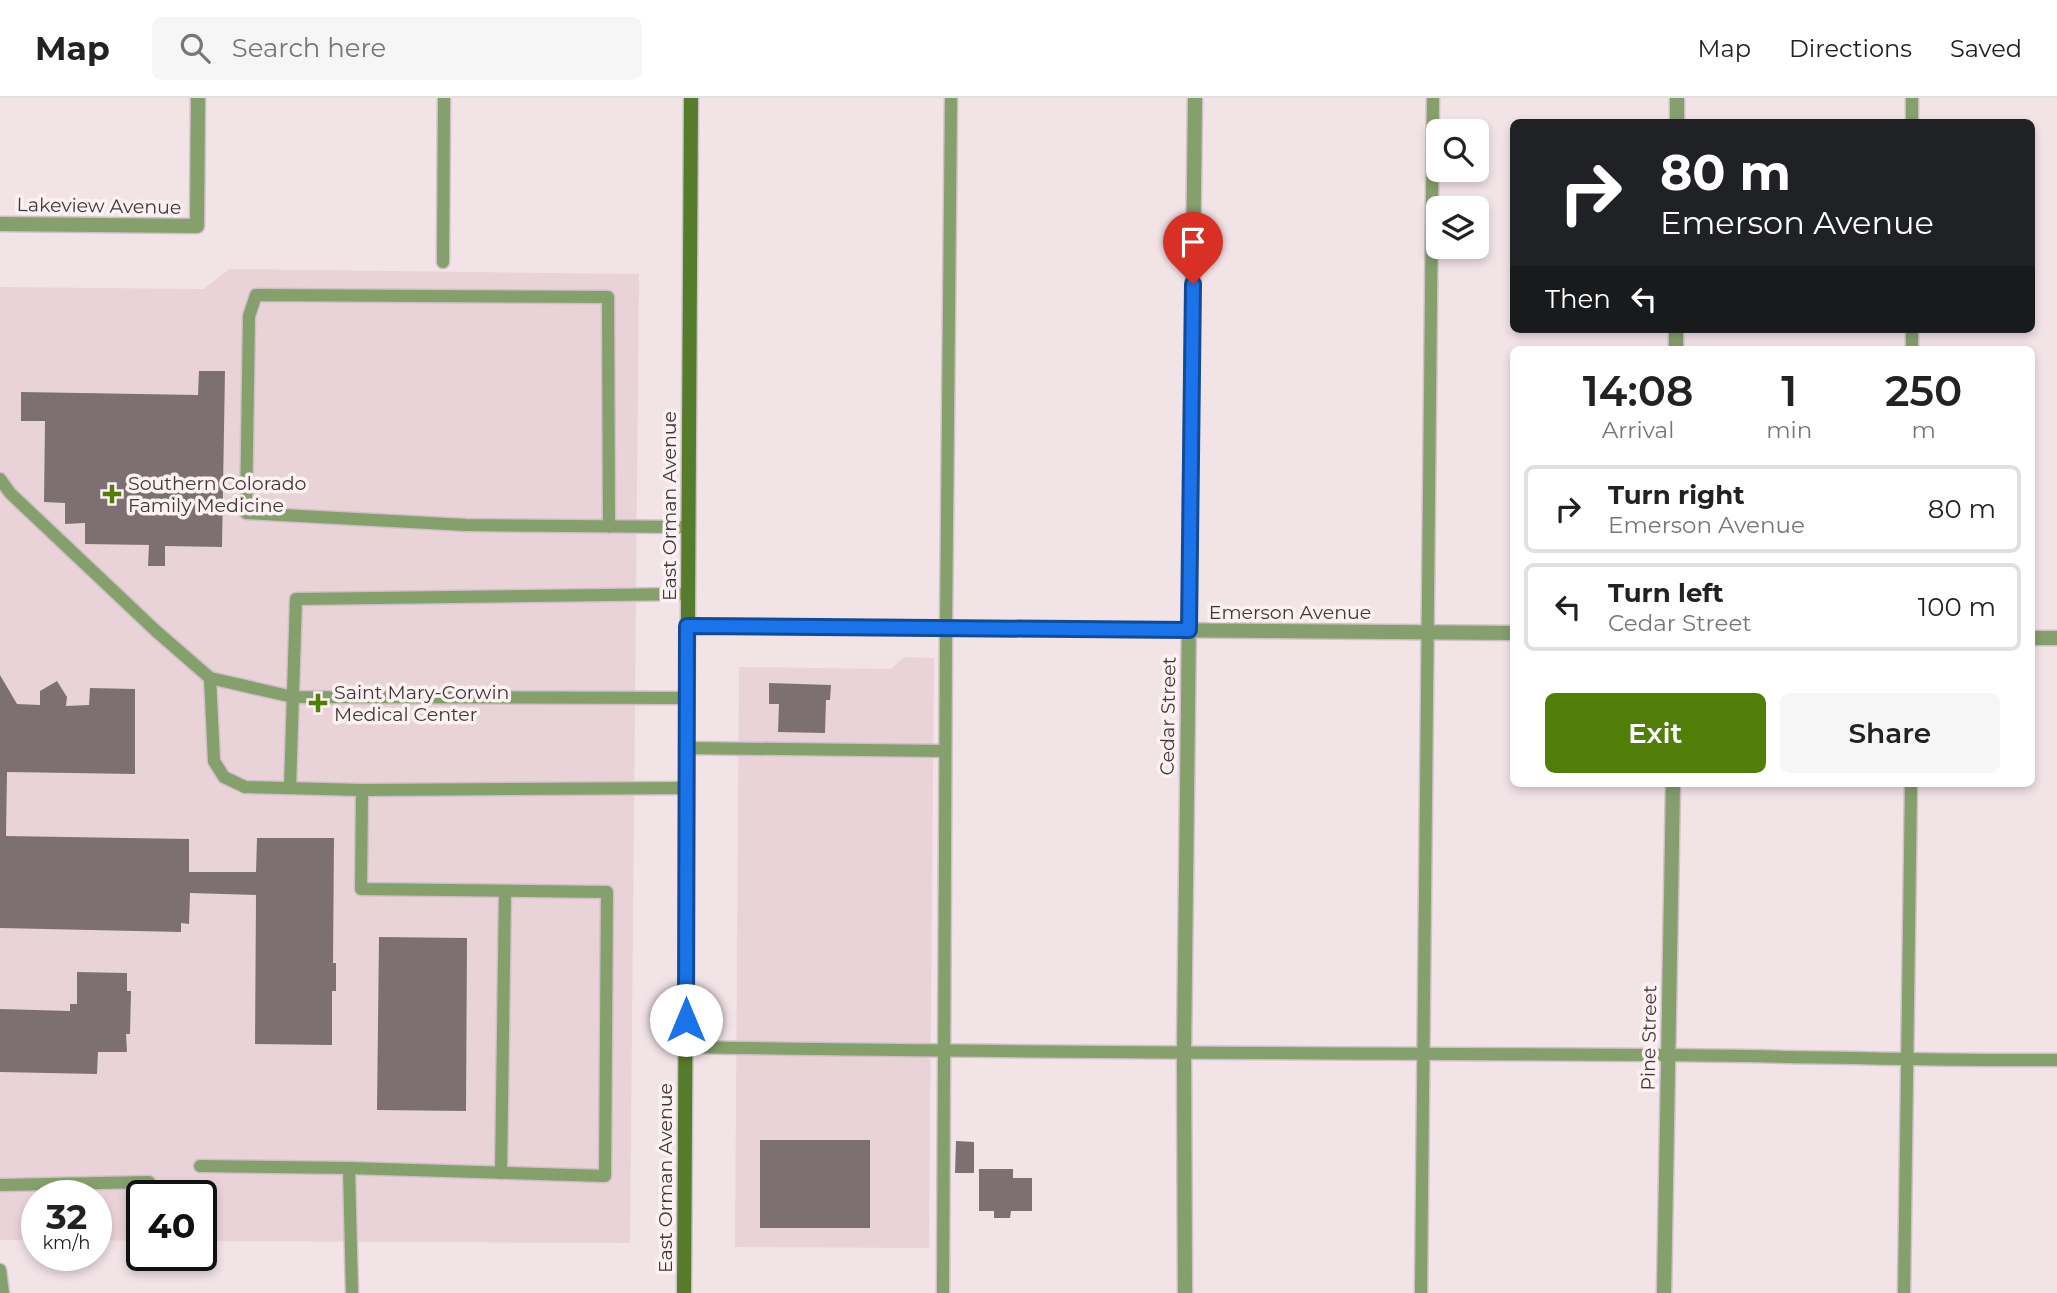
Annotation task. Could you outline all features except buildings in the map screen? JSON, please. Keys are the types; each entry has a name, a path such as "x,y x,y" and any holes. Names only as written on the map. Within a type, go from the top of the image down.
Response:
{"street":[{"name":"Lakeview Avenue","path":"0,224 197,226 198,98"},
{"name":"East Orman Avenue","path":"684,1293 691,98"},
{"name":"Cedar Street","path":"1185,1293 1184,1053 1195,98"},
{"path":"1676,98 1676,119"},
{"name":"Emerson Avenue","path":"687,626 1510,633"},
{"path":"2035,638 2057,638"},
{"name":"Pine Street","path":"1664,1293 1673,787"}],"lane":[{"path":"443,262 444,98"},
{"path":"943,1293 951,98"},
{"path":"1421,1293 1433,98"},
{"path":"1912,98 1912,119"},
{"path":"609,527 608,297 256,295 249,316 247,513 466,525 609,527 688,527"},
{"path":"0,479 10,492 117,594 210,678 293,697 687,698"},
{"path":"290,788 296,599 687,594"},
{"path":"210,678 214,761 224,777 245,787 362,790 686,788"},
{"path":"687,748 945,751"},
{"path":"1904,1293 1911,787"},
{"path":"200,1166 605,1176 607,892 361,889 362,790"},
{"path":"501,1173 505,891"},
{"path":"686,1047 944,1052 1668,1055 1908,1061 2057,1060"},
{"path":"349,1168 352,1293"},
{"path":"0,1185 126,1182"},
{"path":"0,1270 3,1293"}],"shaded area":[{"name":"Saint Mary-Corwin Medical Center","path":"229,269 639,274 630,1243 217,1241 217,1180 126,1180 126,1241 112,1240 112,1180 21,1180 21,1240 0,1240 0,287 204,289"},
{"path":"904,657 934,658 929,1248 735,1247 739,667 891,669"}],"place":[{"name":"Southern Colorado Family Medicine","path":"112,494"},
{"name":"Saint Mary-Corwin Medical Center","path":"318,703"}],"route":[{"path":"686,1020 687,626 1189,630 1193,284"}]}
